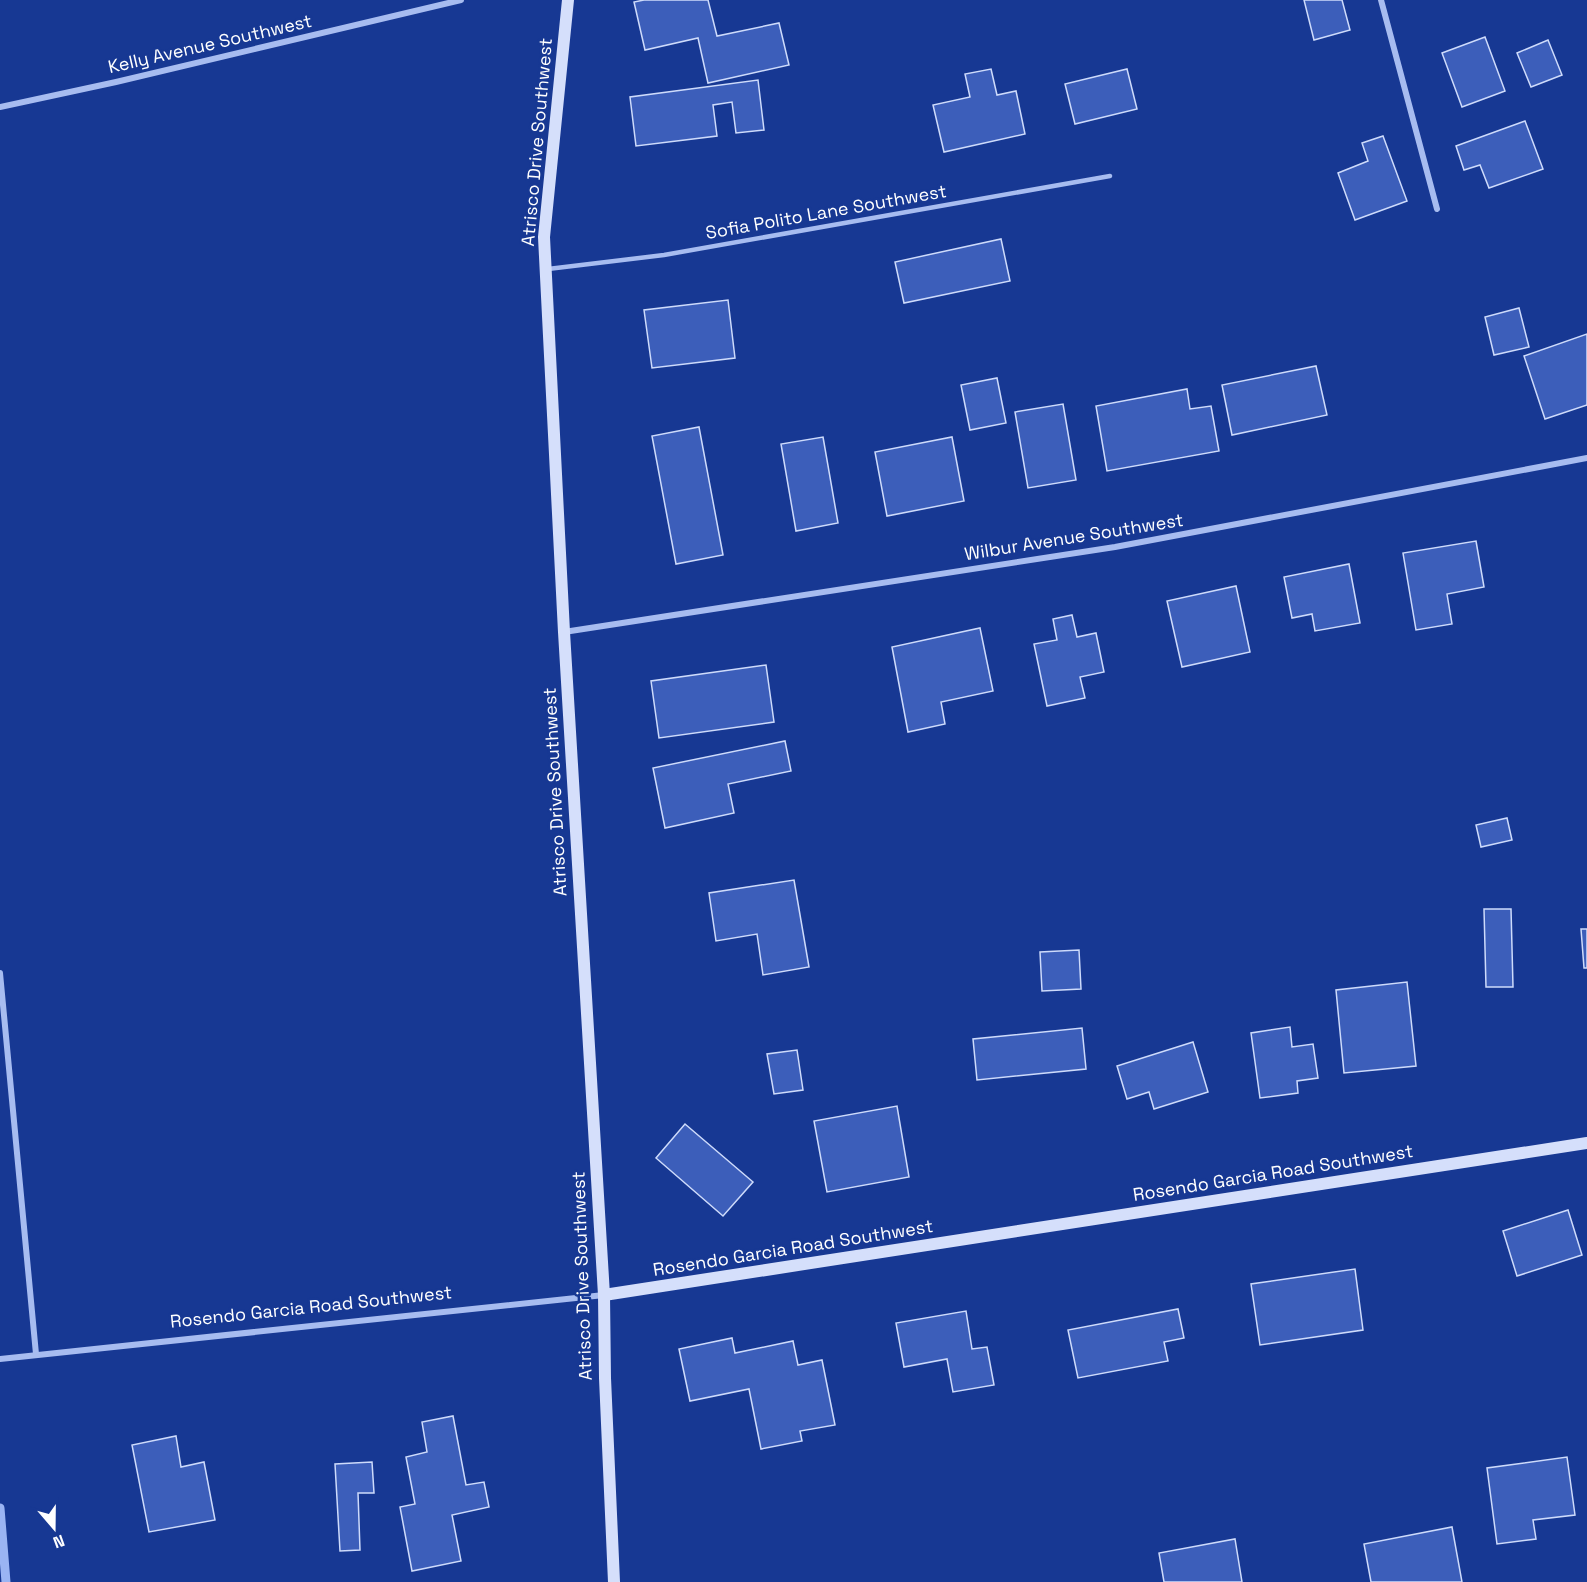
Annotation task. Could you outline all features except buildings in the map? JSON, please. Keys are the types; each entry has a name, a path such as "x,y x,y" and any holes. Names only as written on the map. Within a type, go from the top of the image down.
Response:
{"street":[{"name":"Kelly Avenue Southwest","path":"0,107 116,82 461,0"},
{"name":"Atrisco Drive Southwest","path":"568,0 544,237 564,632 604,1295 605,1378 614,1582"},
{"path":"1381,0 1437,209"},
{"name":"Wilbur Avenue Southwest","path":"564,632 1115,547 1587,458"},
{"path":"0,973 36,1354"},
{"name":"Rosendo Garcia Road Southwest","path":"0,1359 604,1295 1587,1143"}],"lane":[{"name":"Sofia Polito Lane Southwest","path":"545,269 664,255 1110,176"}],"waterway":[{"path":"0,1508 6,1582"}]}
